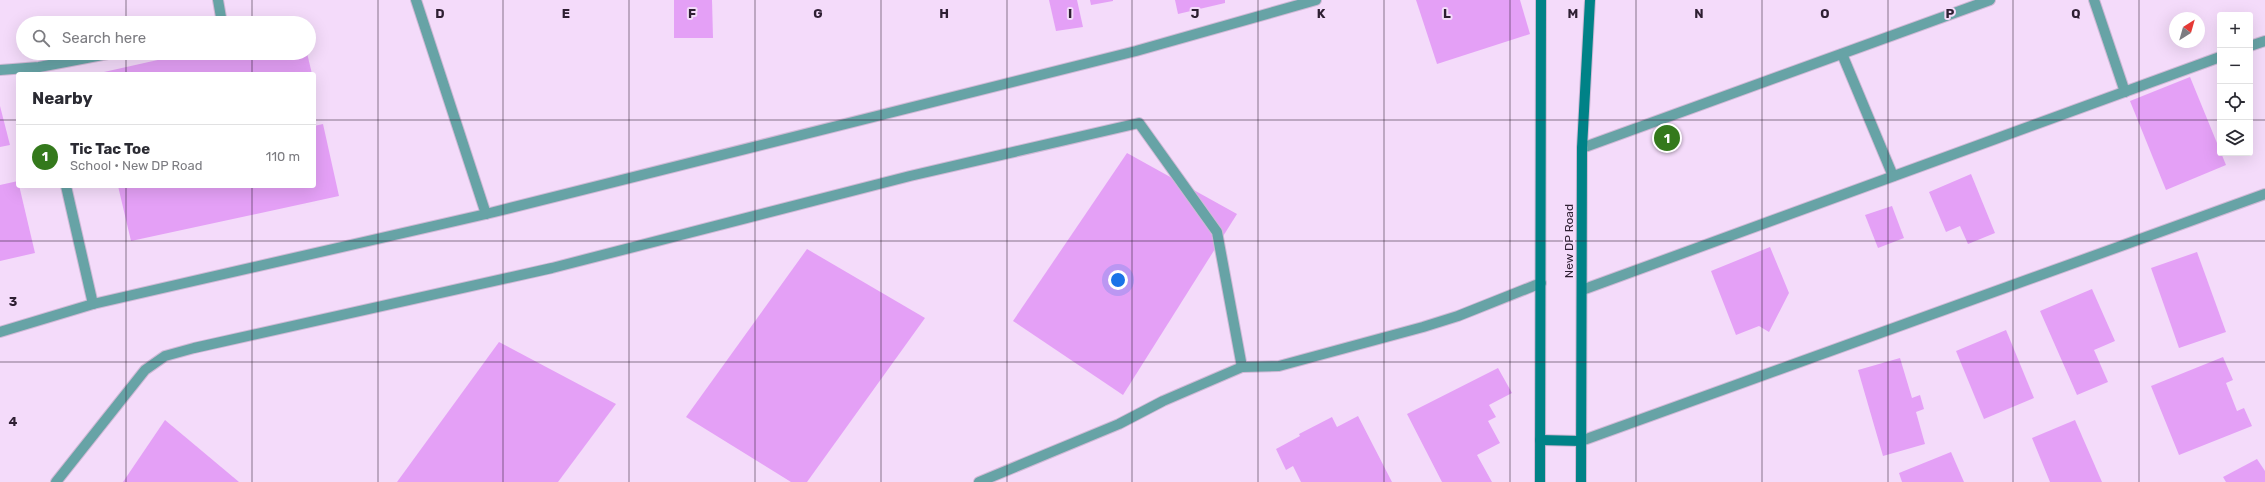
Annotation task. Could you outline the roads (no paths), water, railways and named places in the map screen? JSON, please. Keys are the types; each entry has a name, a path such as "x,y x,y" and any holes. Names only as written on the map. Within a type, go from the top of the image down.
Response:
{"main road":[{"path":"1540,482 1541,0"},
{"name":"New DP Road","path":"1581,482 1582,148 1590,0"},
{"path":"1540,440 1581,441"}],"street":[{"path":"218,0 221,16"},
{"path":"416,0 486,214"},
{"path":"0,332 93,304 486,214 1136,51 1316,0"},
{"path":"1582,148 1990,0"},
{"path":"2094,0 2125,92"},
{"path":"2253,45 2265,41"},
{"path":"1842,54 1893,176"},
{"path":"1582,290 2217,58"},
{"path":"0,70 40,70 83,60"},
{"path":"56,482 145,370 165,356 194,348 552,268 902,178 1139,123 1217,232 1242,367"},
{"path":"66,188 93,304"},
{"path":"1581,441 2265,194"},
{"path":"979,482 1119,424 1163,401 1242,367 1279,366 1423,327 1458,316 1541,283"}],"place":[{"name":"Tic Tac Toe","path":"1667,138"}]}
